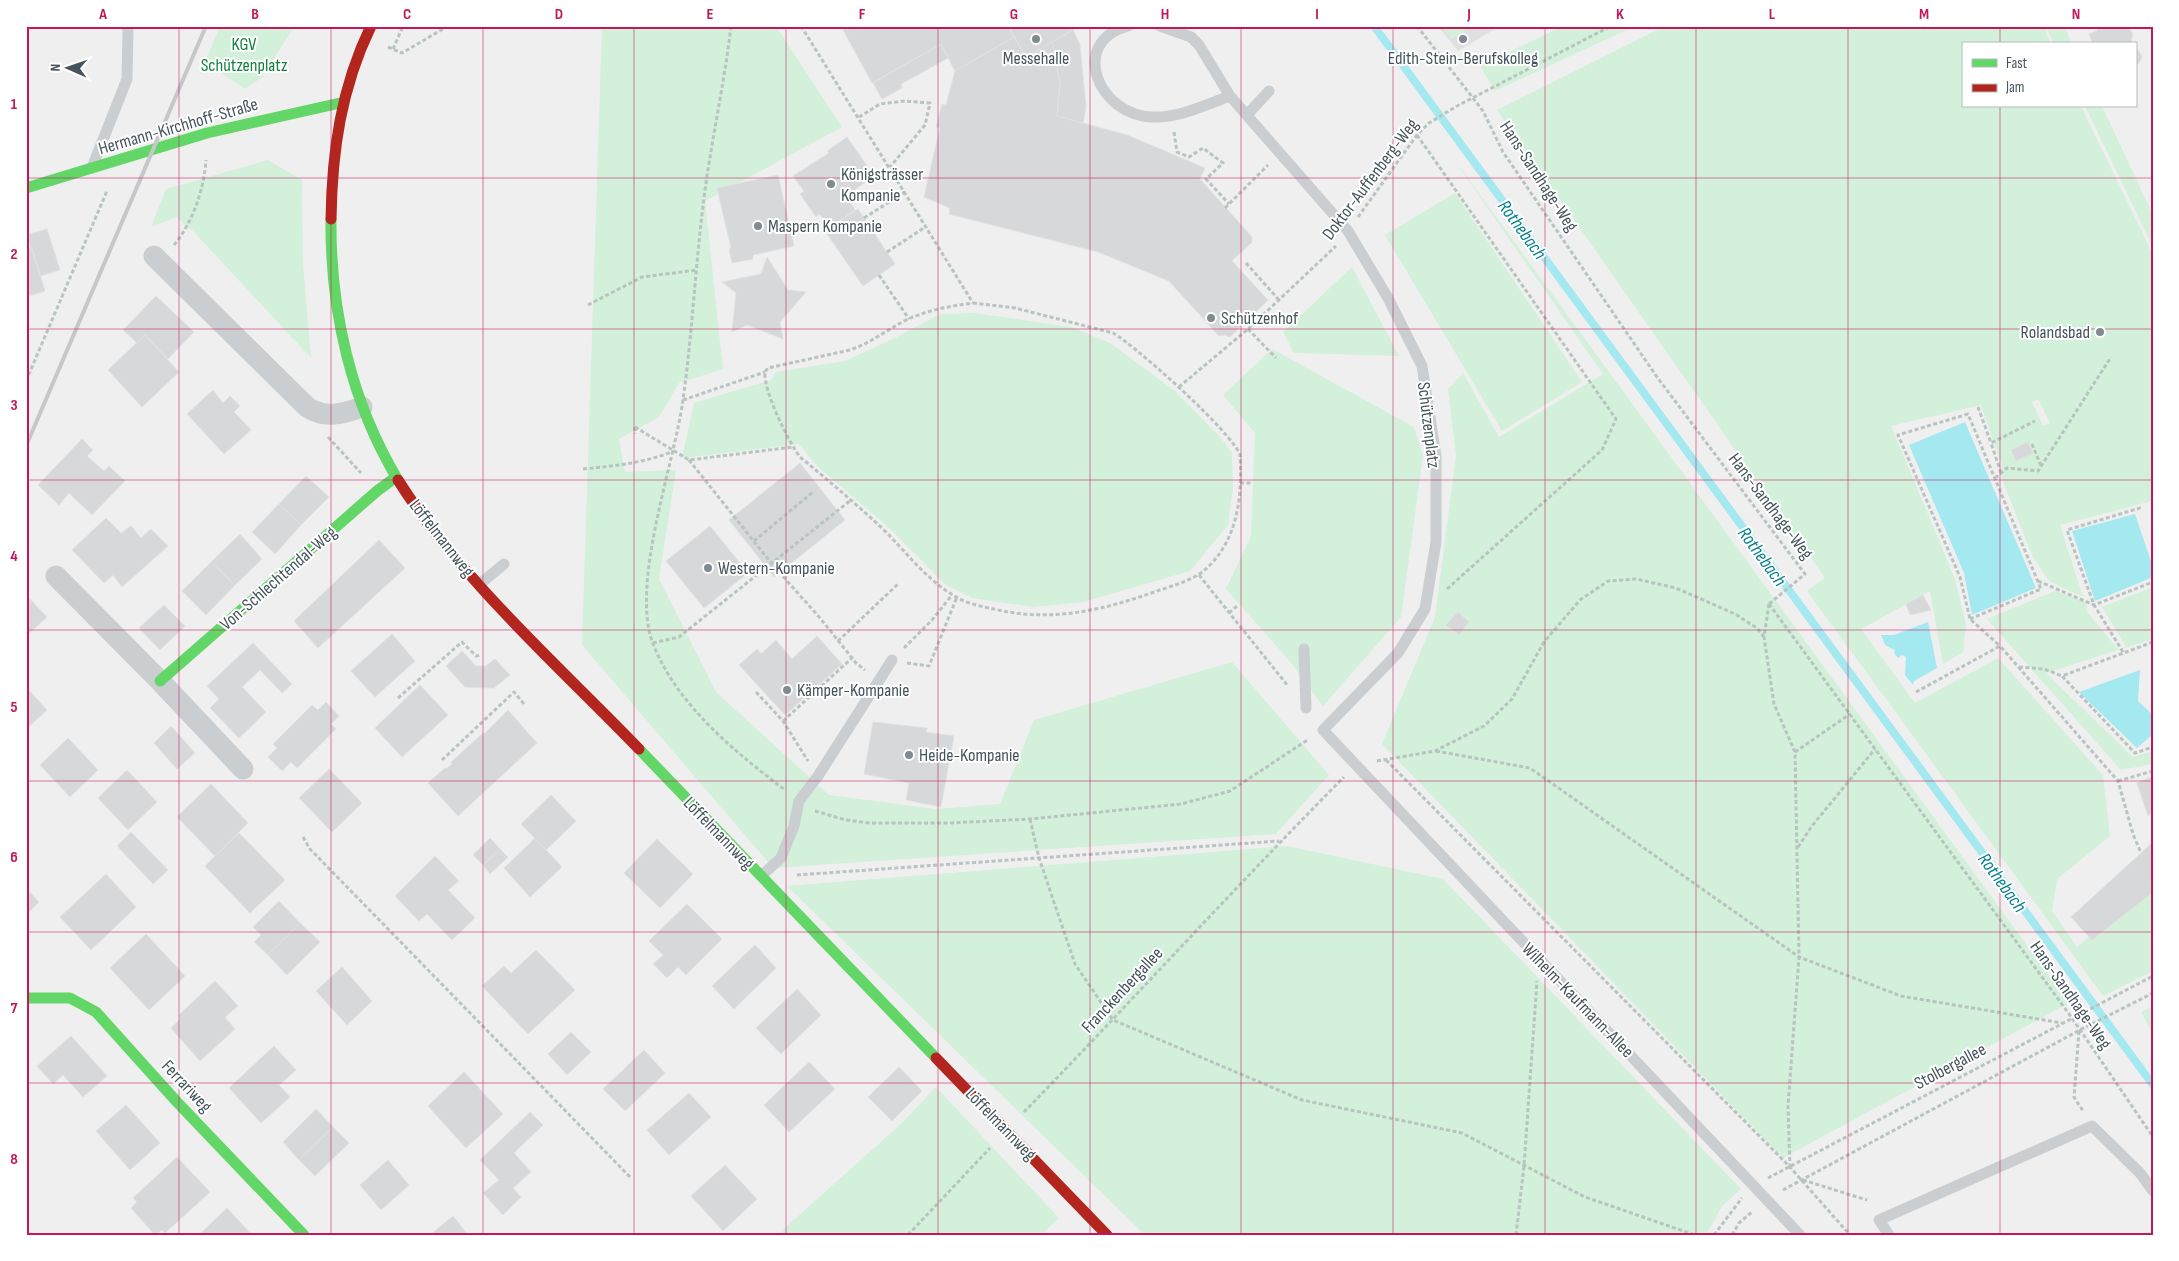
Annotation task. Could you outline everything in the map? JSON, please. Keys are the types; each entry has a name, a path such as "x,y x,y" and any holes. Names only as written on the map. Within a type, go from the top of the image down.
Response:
{"street":[{"name":"Löffelmannweg","path":"371,26 356,56 340,103 333,162 330,232 331,259 339,325 348,365 362,407 396,478 432,527 479,584 550,660 602,710 1108,1235"},
{"name":"Hermann-Kirchhoff-Straße","path":"26,188 207,133 340,103"},
{"path":"157,259 307,407 315,412 334,415 362,407"},
{"name":"Von-Schlechtendal-Weg","path":"160,681 377,491 396,478"},
{"path":"56,576 160,681 243,769"},
{"name":"Ferrariweg","path":"26,998 35,996 70,998 96,1012 177,1102 304,1235"}],"lane":[{"path":"92,168 127,79 127,26"},
{"path":"1128,26 1108,34 1099,46 1096,59 1096,76 1101,90 1110,100 1124,109 1151,117 1168,117 1230,96"},
{"name":"Schützenplatz","path":"1160,26 1191,37 1199,46 1230,96 1348,231 1388,298 1422,366 1436,456 1436,542 1424,609 1398,653 1323,730"},
{"path":"1247,116 1269,91"},
{"path":"479,584 504,564"},
{"path":"1304,649 1306,708"},
{"path":"761,876 781,858 794,826 799,801 818,776 892,660"},
{"path":"1323,730 1356,765"},
{"name":"Wilhelm-Kaufmann-Allee","path":"1356,765 1800,1235"},
{"path":"1889,1235 1879,1220 2092,1126 2140,1173 2153,1191"}],"path":[{"path":"393,49 403,26"},
{"path":"402,52 448,26"},
{"path":"731,26 726,70 702,207 683,400 674,452 663,491 647,584 647,612 653,643 667,672 688,702 745,760 799,801 815,811 846,820 870,824 1030,819 1181,804 1230,791 1323,730"},
{"path":"801,26 890,167 972,303"},
{"name":"Hans-Sandhage-Weg","path":"1417,26 1483,111 1503,152 1657,377 1805,574 1769,604 2072,1018 2153,1137"},
{"name":"Doktor-Auffenberg-Weg","path":"1179,388 1333,252 1417,135 1429,123 1456,106 1611,26"},
{"path":"859,117 880,104 905,101 930,103 925,125 890,167"},
{"path":"1168,117 1177,141 1177,152 1190,157 1203,148 1223,163 1206,179 1227,206 1279,154"},
{"path":"157,259 180,237 193,212 205,174 207,133"},
{"path":"1417,135 1616,419 1602,450 1424,609"},
{"path":"26,381 120,158"},
{"path":"864,218 905,192"},
{"path":"888,252 926,226"},
{"path":"1246,263 1279,300"},
{"path":"588,305 642,277 697,270"},
{"path":"879,275 909,319"},
{"path":"683,400 765,372 773,366 838,354 856,348 909,319 936,309 972,303 1015,308 1113,334 1125,340 1226,433 1238,449 1241,466 1234,526 1220,553 1199,575 1138,598 1084,612 1061,615 1033,616 1013,614 972,604 952,595 934,583 883,529 852,500 800,457 793,447 766,387 765,372"},
{"path":"1248,329 1276,358"},
{"path":"1995,478 2007,468 2038,471 2111,357"},
{"path":"1978,407 2001,473"},
{"path":"315,412 329,439 377,491"},
{"path":"1970,619 2041,588 1968,414 1898,435 1960,577 1970,619 2000,646 2118,781 2133,834 2141,853"},
{"path":"1991,442 2035,421"},
{"path":"636,434 635,427 689,460 772,564 856,663 880,679"},
{"path":"2032,444 2041,467"},
{"path":"689,460 793,447"},
{"path":"583,469 650,461 674,452"},
{"path":"1240,483 1252,483"},
{"path":"754,541 813,492"},
{"path":"653,643 680,637 852,500"},
{"path":"2123,652 2094,605 2067,530 2143,506"},
{"path":"1199,575 1306,708"},
{"path":"1356,765 1435,751 1484,726 1512,699 1544,642 1580,600 1608,581 1636,579 1676,588 1735,614 1757,628 1764,637"},
{"path":"2038,580 2094,605 2153,582"},
{"path":"838,641 898,584"},
{"path":"892,660 932,620 952,595"},
{"path":"892,660 929,666 957,597"},
{"path":"1769,604 1764,637 1774,704 1795,752 1800,956 1788,1106 1790,1167"},
{"path":"1229,613 1238,605"},
{"path":"398,698 462,642 476,656 482,655"},
{"path":"2062,676 2153,642"},
{"path":"1916,692 2000,646"},
{"path":"783,721 852,658"},
{"path":"2019,667 2044,669 2062,676 2135,753 2153,747"},
{"path":"442,760 514,692 524,704"},
{"path":"756,692 783,721 818,776"},
{"path":"1795,752 1850,714"},
{"path":"1797,849 1812,826 1875,749"},
{"path":"1435,751 1530,768 1800,956 1901,996 2062,1023"},
{"path":"1386,759 1790,1167 1850,1235"},
{"name":"Franckenbergallee","path":"908,1235 1114,1020 1280,841 1356,765"},
{"path":"2118,781 2153,770"},
{"path":"1030,819 1039,858 1075,964 1114,1020 1302,1100 1462,1134 1585,1197 1695,1235"},
{"path":"303,837 310,849 631,1178"},
{"path":"761,876 808,875 1280,841"},
{"path":"1516,1235 1524,1166 1538,958"},
{"name":"Stolbergallee","path":"1760,1182 2153,976"},
{"name":"Stolbergallee","path":"1781,1192 1801,1179 2153,993"},
{"path":"2080,1030 2074,1097 2092,1126"},
{"path":"1801,1179 1866,1200"},
{"path":"1714,1235 1746,1193"},
{"path":"1732,1235 1739,1222 1759,1207"}],"shaded area":[{"name":"Edith-Stein-Berufskolleg","path":"1438,26 1500,26 1458,51"}],"green space":[{"name":"KGV Schützenplatz","path":"220,26 295,26 261,78 245,89 205,62"},
{"path":"602,26 776,26 842,127 705,201 723,369 679,383 659,417 619,439 625,472 676,470 659,579 716,692 829,795 936,809 1000,804 1034,720 1232,662 1329,775 1276,834 773,868 582,645"},
{"path":"1441,26 1475,26 1451,39"},
{"path":"1563,26 1635,26 1495,91 1480,66"},
{"path":"1665,26 2043,26 2050,42 1962,42 1962,108 2082,108 2153,255 2153,503 2152,501 2060,525 2083,597 2049,581 2032,555 2002,479 2002,466 1981,405 1891,426 1955,579 1966,624 1963,652 1943,664 1930,591 1861,629 1915,703 1998,658 2103,775 2110,836 2057,879 2052,911 2077,947 2091,935 2153,842 2153,971 2103,996 1807,591 1825,578 1497,110","holes":["2038,399 2050,423 2043,426 2032,402"]},
{"path":"2046,26 2064,26 2071,42 2053,42"},
{"path":"2086,108 2103,108 2153,215 2153,247"},
{"path":"1448,151 2069,1003 1783,1158 1382,744 1435,617 1456,456 1448,389 1463,373 1499,437 1603,374"},
{"path":"268,160 302,180 303,263 311,358 194,232 176,217 151,227 166,189"},
{"path":"1455,193 1582,382 1502,431 1385,235"},
{"path":"1352,267 1399,356 1294,353 1283,332"},
{"path":"975,313 1071,327 1110,343 1175,391 1221,438 1232,453 1233,488 1228,525 1190,571 1083,602 1033,607 972,598 946,585 886,525 817,466 799,444 682,458 694,403 771,380 776,372 845,361 895,338 940,314"},
{"path":"1272,349 1414,427 1423,456 1401,617 1323,706 1288,659 1226,589 1251,536 1255,433 1223,395"},
{"path":"2153,587 2153,639 2046,673 2133,757 2153,751 2153,764 2121,770 1987,619 2055,591 2086,602 2088,613 2118,649 2126,647 2102,607"},
{"path":"1287,846 1443,879 1741,1189 1722,1206 1706,1235 1145,1235 787,886"},
{"path":"2153,1006 2153,1034 2141,1012"},
{"path":"936,1087 1059,1218 1041,1235 777,1235 903,1122"}],"water":[{"path":"1965,422 2036,588 1972,615 1964,573 1909,445"},
{"path":"2135,514 2153,567 2153,577 2095,601 2072,531"},
{"path":"1928,622 1937,668 1914,681 1913,685 1905,675 1906,657 1902,655 1898,658 1894,653 1895,650 1885,645 1881,635 1894,635"},
{"path":"2140,670 2138,701 2153,715 2153,734 2137,748 2079,692"}],"building":[{"path":"841,26 1008,26 1014,37 955,71 941,44 872,83"},
{"name":"Messehalle","path":"1008,26 1080,26 1026,57"},
{"path":"2099,26 2118,26 2119,29 2125,26 2130,29 2133,35 2132,42 2092,42 2089,34 2097,31"},
{"path":"1073,30 1080,45 1086,107 1083,123 1057,116 1060,83 1052,42"},
{"path":"1014,37 1026,57 1052,42 1060,83 1057,116 1127,135 1205,168 1200,179 1252,237 1252,242 1232,261 1268,300 1230,337 1219,336 1169,281 1098,252 949,214 950,208 924,197 940,128 936,127 942,104 946,105 955,71"},
{"path":"941,44 948,58 901,84 902,88 882,99 873,83"},
{"path":"2136,50 2142,57 2136,64"},
{"name":"Königsträsser Kompanie","path":"847,137 874,176 846,196 855,210 829,228 820,214 816,217 800,194 804,191 793,176 829,153 827,151"},
{"name":"Maspern Kompanie","path":"778,175 794,246 753,255 753,259 732,263 729,249 731,248 717,188"},
{"path":"858,209 895,264 863,286 825,231"},
{"path":"47,229 60,270 40,276 27,235"},
{"path":"32,247 45,291 26,297 26,248"},
{"path":"767,257 788,290 806,292 780,322 783,339 747,325 732,332 736,293 722,282 761,274"},
{"path":"156,296 194,332 168,359 145,335 137,343 123,330"},
{"path":"145,335 179,372 142,407 108,370"},
{"path":"213,390 223,403 230,396 240,406 234,412 251,430 224,454 187,414"},
{"path":"82,439 93,450 87,456 104,471 109,466 125,481 92,515 69,493 59,505 38,485"},
{"path":"2028,442 2033,453 2016,461 2011,450"},
{"path":"800,463 845,520 774,577 729,520"},
{"path":"306,476 329,497 301,525 279,504"},
{"path":"279,504 301,525 275,554 252,532"},
{"path":"106,518 121,533 131,526 141,538 151,529 168,546 122,587 113,575 104,583 72,550"},
{"name":"Western-Kompanie","path":"710,526 748,573 704,608 666,561"},
{"path":"240,534 262,559 235,585 211,562"},
{"path":"379,540 405,568 318,648 294,621"},
{"path":"211,562 235,585 206,615 182,591"},
{"path":"26,595 47,617 26,636"},
{"path":"1923,595 1931,610 1910,615 1906,604"},
{"path":"164,605 185,626 160,650 139,628"},
{"path":"1458,612 1469,622 1459,635 1446,625"},
{"path":"392,634 415,661 375,697 351,671"},
{"name":"Kämper-Kompanie","path":"817,636 842,664 785,715 739,665 757,649 761,654 776,640 792,659"},
{"path":"253,643 292,684 282,693 260,670 242,687 266,712 239,738 210,708 219,699 207,686"},
{"path":"462,651 476,666 486,666 495,659 510,675 494,688 465,687 446,666"},
{"path":"420,685 448,715 402,757 375,728"},
{"path":"26,687 47,710 26,729"},
{"path":"326,702 339,716 331,724 336,729 297,768 291,762 282,771 268,757 277,748 273,744 312,705 318,710"},
{"path":"508,710 537,743 458,816 428,783 452,764 451,762 484,734"},
{"name":"Heide-Kompanie","path":"873,722 927,728 926,732 954,736 941,807 906,800 909,783 864,774"},
{"path":"171,726 195,753 177,769 154,743"},
{"path":"68,738 98,770 70,797 40,765"},
{"path":"329,769 362,803 332,832 299,798"},
{"path":"127,770 157,802 128,830 98,798"},
{"path":"2153,776 2153,812 2148,816 2137,783"},
{"path":"211,784 248,823 215,856 177,817"},
{"path":"551,795 576,821 546,850 521,824"},
{"path":"131,832 168,870 153,884 117,846"},
{"path":"239,833 285,880 250,913 205,866"},
{"path":"490,838 500,849 483,865 473,855"},
{"path":"535,838 562,867 530,897 504,868"},
{"path":"657,839 693,874 660,908 624,873"},
{"path":"2153,842 2153,892 2092,940 2071,917"},
{"path":"500,849 508,857 490,874 483,865"},
{"path":"435,856 459,881 448,890 475,918 452,940 427,914 419,921 395,896"},
{"path":"106,874 136,907 91,950 60,917"},
{"path":"26,888 39,902 26,915"},
{"path":"279,901 300,923 268,955 254,942 261,935 253,927"},
{"path":"687,904 722,939 686,975 678,967 667,978 653,964 663,955 649,941"},
{"path":"300,923 320,942 287,975 268,955"},
{"path":"146,934 185,976 149,1010 110,968"},
{"path":"755,945 776,968 734,1009 712,986"},
{"path":"536,950 575,990 528,1034 482,986 504,966 511,973"},
{"path":"342,967 372,1001 347,1025 316,991"},
{"path":"215,981 238,1006 225,1017 235,1029 200,1061 171,1028 180,1019 179,1015"},
{"path":"797,989 821,1015 781,1054 756,1028"},
{"path":"571,1032 591,1052 567,1075 548,1054"},
{"path":"71,1036 107,1076 83,1097 63,1075 53,1084 37,1066"},
{"path":"274,1046 296,1070 279,1085 290,1097 261,1123 229,1088"},
{"path":"644,1050 665,1073 625,1111 603,1089"},
{"path":"809,1062 835,1089 789,1132 764,1105"},
{"path":"899,1067 922,1091 892,1121 868,1097"},
{"path":"464,1072 503,1114 466,1148 428,1106"},
{"path":"689,1093 711,1117 669,1155 647,1130"},
{"path":"126,1105 160,1143 130,1170 96,1131"},
{"path":"316,1109 333,1127 299,1160 283,1142"},
{"path":"530,1112 543,1125 514,1153 531,1172 513,1188 521,1197 503,1215 483,1193 499,1180 480,1160"},
{"path":"333,1127 349,1143 315,1176 299,1160"},
{"path":"177,1157 210,1192 165,1233 162,1230 155,1235 131,1208 137,1202 133,1198"},
{"path":"388,1160 409,1185 381,1210 360,1185"},
{"path":"725,1165 757,1199 723,1231 691,1196"},
{"path":"227,1208 252,1235 199,1235"},
{"path":"453,1216 468,1235 430,1235"}],"waterway":[{"name":"Rothebach","path":"1374,26 2153,1085"}],"railway":[{"path":"26,446 206,26"}],"traffic: fast":[{"path":"26,188 207,133 340,103"},
{"path":"331,219 334,287 346,354 368,419 398,480"},
{"path":"160,681 377,491 396,477"},
{"path":"639,749 936,1058"},
{"path":"26,998 70,998 96,1012 177,1102 304,1235"}],"traffic: jam":[{"path":"331,219 333,169 340,120 352,73 371,26"},
{"path":"398,480 450,552 480,586 543,653 639,749"},
{"path":"936,1058 1107,1235"}],"place":[{"name":"Messehalle","path":"1036,39"},
{"name":"Edith-Stein-Berufskolleg","path":"1463,39"},
{"name":"Königsträsser Kompanie","path":"831,184"},
{"name":"Maspern Kompanie","path":"758,226"},
{"name":"Schützenhof","path":"1211,318"},
{"name":"Rolandsbad","path":"2100,332"},
{"name":"Western-Kompanie","path":"708,568"},
{"name":"Kämper-Kompanie","path":"787,690"},
{"name":"Heide-Kompanie","path":"909,755"}]}
